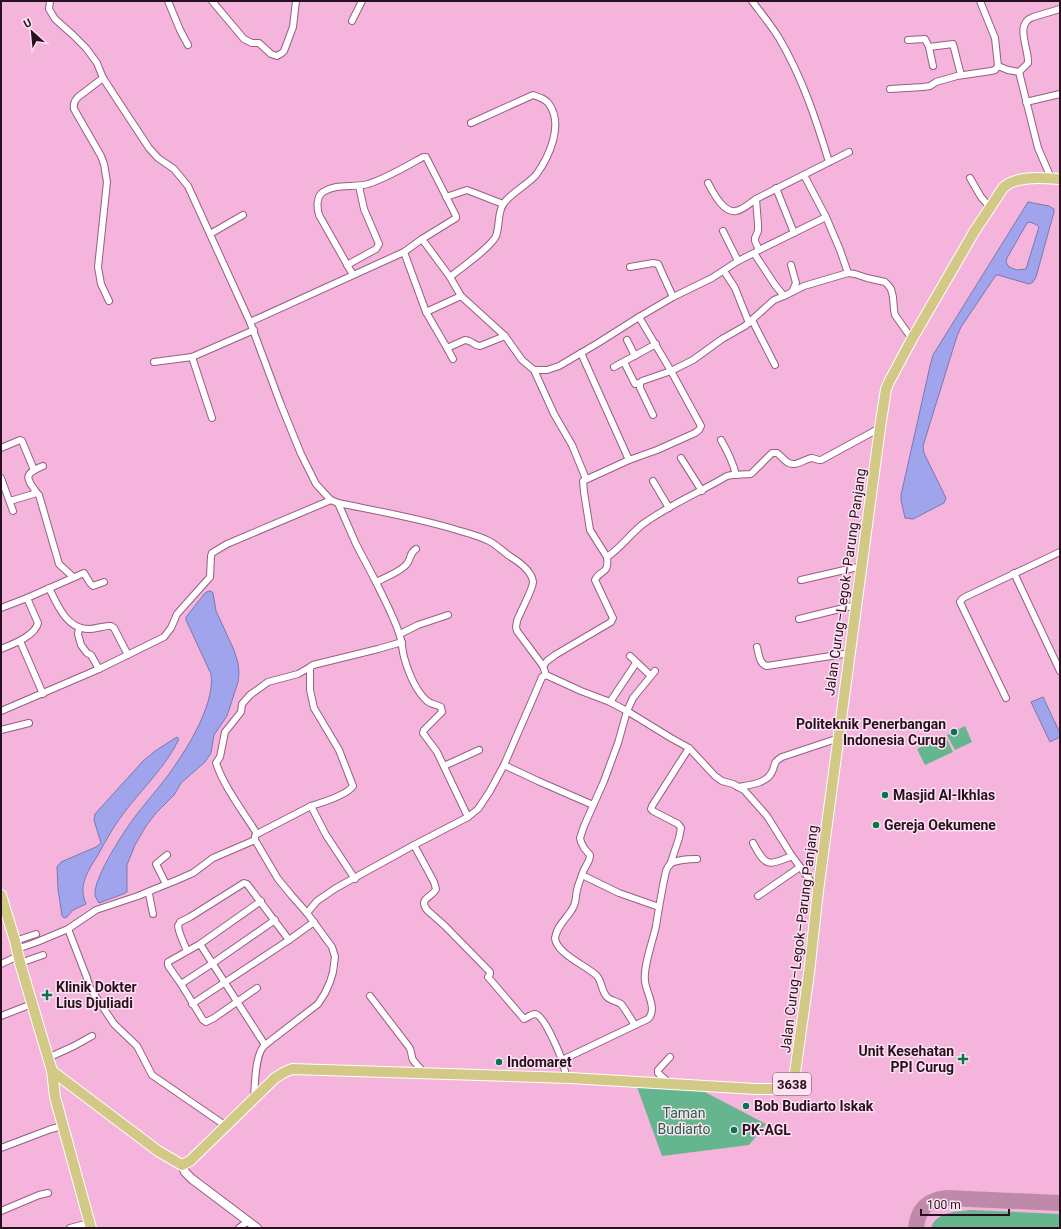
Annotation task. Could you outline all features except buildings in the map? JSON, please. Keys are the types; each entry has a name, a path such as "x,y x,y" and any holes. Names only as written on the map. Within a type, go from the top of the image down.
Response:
{"main road":[{"name":"Jalan Curug–Legok–Parung Panjang","path":"182,1164 190,1162 278,1076 292,1069 570,1078 756,1089 785,1089 792,1083 797,1060 809,973 818,891 887,385 974,232 1003,188 1010,182 1024,179 1056,179"},
{"path":"1,895 52,1071 55,1097 90,1225"},
{"path":"52,1071 158,1151 182,1164"}],"street":[{"path":"50,1 49,9 55,19 86,48 97,63 103,78 149,148 158,158 174,169 183,179 254,330 281,405 301,454 316,484 331,500 338,503 445,526 488,541 519,562 533,581 516,627 517,631 543,666 544,672 581,691 610,702 627,711 689,748 714,776 744,790 760,808 792,856 818,891"},
{"path":"168,1 180,30 188,44"},
{"path":"212,1 244,39 250,42 259,43 271,54 277,56 284,51 293,27 296,1"},
{"path":"352,21 362,1"},
{"path":"752,1 778,38 800,79 818,126 829,162"},
{"path":"980,1 995,38 998,66"},
{"path":"1019,72 1028,62 1028,53 1023,29 1025,22 1033,16 1060,9"},
{"path":"908,40 925,38 933,66"},
{"path":"928,47 953,44 961,75"},
{"path":"998,66 1019,72"},
{"path":"890,89 930,86 936,82 961,75 991,71 998,66"},
{"path":"1019,72 1038,148 1056,179"},
{"path":"103,78 78,97 73,106 101,156 106,172 107,182 98,267 101,284 109,301"},
{"path":"1026,102 1060,94"},
{"path":"450,276 494,240 497,234 503,204 535,176 550,152 555,127 554,117 549,103 543,98 532,95 471,123"},
{"path":"708,183 721,205 734,211 741,209 776,188 849,152"},
{"path":"250,322 354,275 404,252 422,238 456,218 428,158 425,156 378,181 359,186 339,186 323,192 318,197 317,202 319,215 354,275"},
{"path":"804,175 826,218 848,273"},
{"path":"970,178 981,197 990,207"},
{"path":"347,264 376,249 379,244 364,209 359,186"},
{"path":"776,188 794,233"},
{"path":"446,197 467,190 503,204"},
{"path":"756,199 758,224 758,231 755,238 756,251 775,286 784,296"},
{"path":"210,234 243,215"},
{"path":"534,370 548,370 559,366 673,297 712,278 756,251 826,218"},
{"path":"723,231 738,261"},
{"path":"422,238 450,276 461,296 505,336 522,360 534,370 554,414 572,445 586,479"},
{"path":"404,252 426,312 453,359"},
{"path":"630,267 653,263 658,264 673,297"},
{"path":"791,265 796,283 792,292"},
{"path":"724,271 738,294 750,321 775,365"},
{"path":"624,362 635,384 671,371 692,360 722,338 750,321 774,300 804,286 848,273 885,282 888,285 891,289 893,297 895,315 912,339"},
{"path":"426,312 461,296"},
{"path":"543,666 555,655 611,622 613,618 595,580 607,569 608,566 607,558 590,530 583,481 695,433 701,428 656,344 639,317"},
{"path":"154,362 192,357 254,330"},
{"path":"447,348 465,340 480,346 505,336"},
{"path":"627,340 635,356"},
{"path":"614,367 656,344"},
{"path":"581,353 629,460"},
{"path":"192,357 212,418"},
{"path":"640,383 640,388 653,415"},
{"path":"607,558 640,526 656,515 727,476 751,474 769,455 774,452 788,463 792,464 812,458 821,460 880,428"},
{"path":"1,448 20,440 22,441 34,470"},
{"path":"721,440 734,464 736,475"},
{"path":"681,458 702,491"},
{"path":"43,466 29,473 28,477 31,486 39,495 60,564 73,577"},
{"path":"1,478 13,511"},
{"path":"653,481 669,508"},
{"path":"10,501 37,493"},
{"path":"1,711 99,669 159,640 167,634 177,614 210,577 212,554 227,544 331,500"},
{"path":"338,503 356,544 376,582 400,634 409,672 428,701 442,709 442,712 424,730 423,733 437,752 468,817"},
{"path":"376,582 403,567 409,560 410,554 416,549"},
{"path":"1006,698 960,602 962,599 1014,573 1059,555"},
{"path":"801,580 862,566"},
{"path":"1,608 84,573 93,586 104,582"},
{"path":"1014,573 1060,671"},
{"path":"49,588 62,613 73,624 80,628 87,629 111,626 114,628 128,655"},
{"path":"1,649 20,641 31,633 38,625 27,598"},
{"path":"799,619 856,605"},
{"path":"400,634 418,625 448,615"},
{"path":"80,628 78,634 80,645 87,653 91,655 99,669"},
{"path":"20,641 43,694"},
{"path":"254,1098 260,1052 265,1045 318,1004 330,982 333,972 334,953 332,947 314,922 278,879 219,771 216,763 220,757 226,732 241,712 242,704 259,688 268,682 298,674 312,666 378,650 402,642"},
{"path":"757,647 761,663 767,666 850,653"},
{"path":"630,656 636,663 653,673 633,698 627,711 618,743 584,826 580,838 582,845 590,857 576,892 577,899 571,911 561,923 555,940 559,947 572,959 598,977 608,998 621,1005 634,1025"},
{"path":"610,702 636,663"},
{"path":"1,964 18,952 37,942 68,929 96,910 138,896 193,873 213,858 256,837 311,806 351,789 353,786 339,750 314,708 310,690 310,667 312,666"},
{"path":"307,913 317,901 336,888 468,817 478,809 504,765 536,688 542,677 546,674"},
{"path":"1,730 29,723"},
{"path":"738,787 763,781 772,772 775,762 782,757 839,738"},
{"path":"562,1060 616,1035 648,1019 651,1016 652,1010 645,981 645,972 656,926 665,877 679,838 681,828 678,824 651,809 689,748"},
{"path":"444,766 479,750"},
{"path":"504,765 593,805"},
{"path":"311,806 326,835 355,879"},
{"path":"753,843 760,855 765,861 768,862 774,863 792,856"},
{"path":"414,845 434,882 436,889 435,892 425,900 424,907 446,926 490,972 488,977 524,1018 534,1014 537,1014 540,1017 552,1037 562,1060 566,1075 570,1078"},
{"path":"166,884 156,864 167,855"},
{"path":"670,864 685,860 697,859"},
{"path":"758,896 800,867"},
{"path":"582,875 620,893 659,907"},
{"path":"187,951 179,931 178,926 180,922 242,883 247,884 289,940"},
{"path":"150,891 149,894 153,914"},
{"path":"257,988 206,1022 192,1004 168,965 170,961 200,944 261,901"},
{"path":"180,984 275,920"},
{"path":"192,1004 314,922"},
{"path":"68,929 90,988 114,1024 137,1046 152,1075 226,1126"},
{"path":"18,952 36,934"},
{"path":"200,944 265,1045"},
{"path":"18,952 43,954"},
{"path":"370,996 409,1047 414,1060 424,1073"},
{"path":"1,1016 32,1004"},
{"path":"47,1055 50,1057 92,1036"},
{"path":"670,1056 658,1068 658,1071 670,1084"},
{"path":"1,1148 63,1126"},
{"path":"182,1164 185,1172 192,1179 257,1228"},
{"path":"1,1210 48,1193"},
{"path":"239,1228 248,1221"},
{"path":"70,1228 90,1225"}],"green space":[{"path":"965,726 972,742 955,750 947,735"},
{"path":"945,735 953,752 925,765 917,749"},
{"name":"Taman Budiarto","path":"637,1087 701,1090 766,1124 749,1145 662,1156"},
{"path":"971,1210 1060,1214 1060,1228 931,1228 934,1222 942,1215"}],"water":[{"path":"1028,202 1049,206 1054,209 1036,277 1033,282 1029,284 996,275 961,327 923,446 924,453 946,498 944,503 913,519 905,518 901,495 933,355","holes":["1030,222 1039,227 1026,269 1017,270 1009,267 1006,262 1007,258 1027,223"]},
{"path":"209,591 213,593 216,611 234,650 238,663 238,682 227,716 214,735 211,753 205,762 181,783 174,795 156,813 146,826 135,845 127,865 127,892 99,903 95,895 96,887 99,877 111,853 132,821 184,752 202,719 210,695 211,674 186,620 186,617 205,593"},
{"path":"1043,697 1060,733 1060,737 1050,742 1031,702"},
{"path":"177,737 179,739 174,749 122,815 90,868 83,887 86,904 73,910 67,917 64,918 62,916 58,889 57,867 61,862 96,847 101,843 94,820 95,814 143,761 155,751"}],"taxiway":[{"path":"916,1228 919,1215 925,1206 940,1199 947,1198 1060,1203"}],"place":[{"name":"Politeknik Penerbangan Indonesia Curug","path":"954,732"},
{"name":"Masjid Al-Ikhlas","path":"885,795"},
{"name":"Gereja Oekumene","path":"876,825"},
{"name":"Klinik Dokter Lius Djuliadi","path":"47,995"},
{"name":"Unit Kesehatan PPI Curug","path":"963,1059"},
{"name":"Indomaret","path":"499,1062"},
{"name":"Bob Budiarto Iskak","path":"746,1106"},
{"name":"PK-AGL","path":"734,1130"}]}
